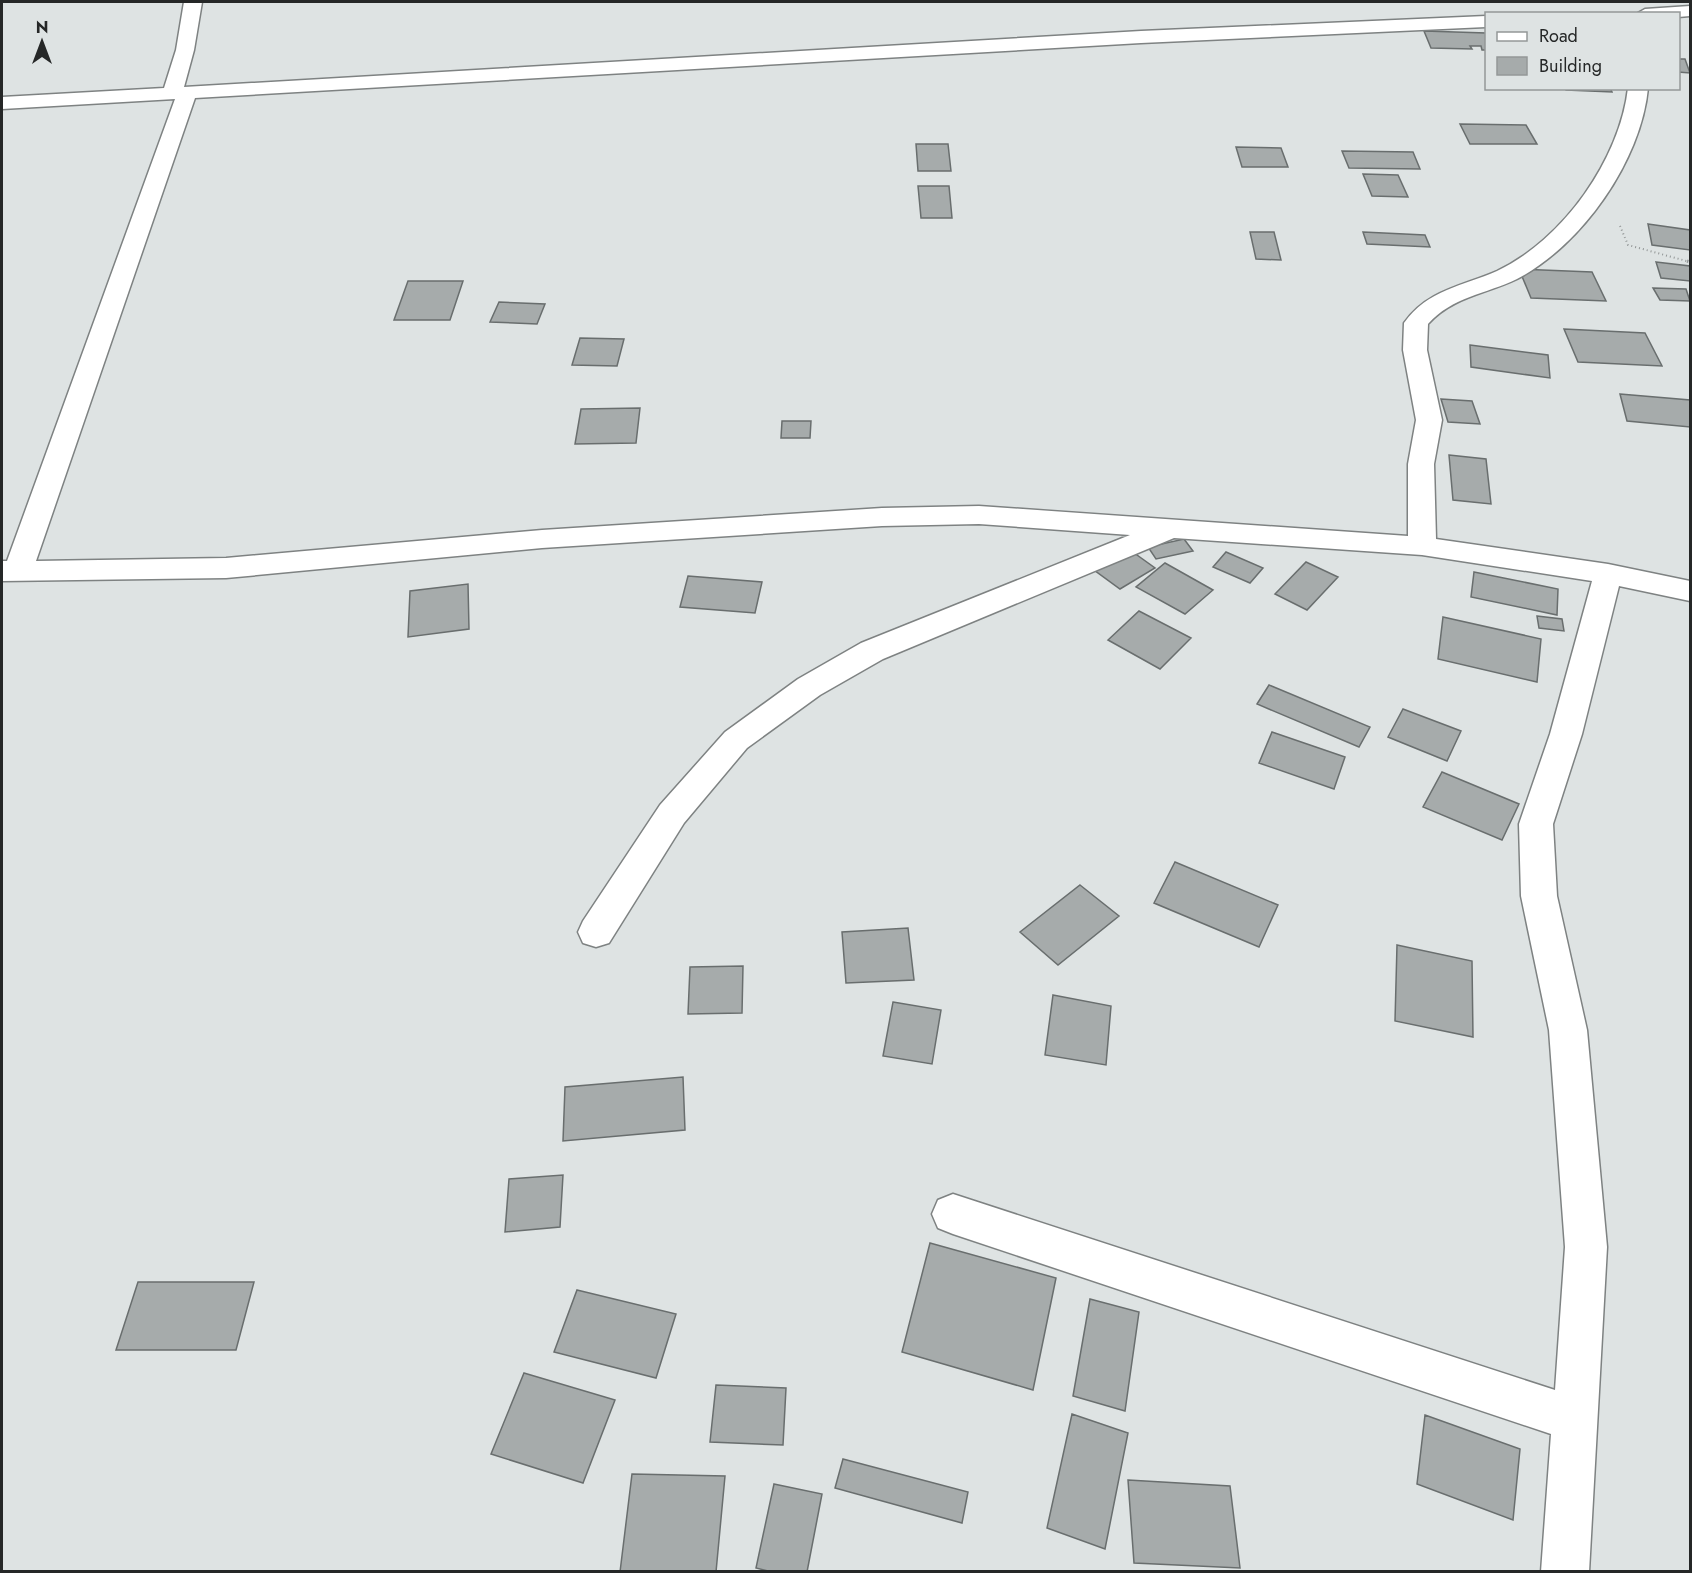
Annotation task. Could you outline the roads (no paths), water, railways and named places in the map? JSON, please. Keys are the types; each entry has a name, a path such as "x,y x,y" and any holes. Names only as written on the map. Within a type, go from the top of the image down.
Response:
{"street":[{"path":"193,2 180,92 10,570 226,568 542,538 882,517 979,515 1422,546 1608,574 1690,591"},
{"path":"1675,12 1690,11"},
{"path":"2,103 1129,38 1485,22"},
{"path":"1422,546 1421,464 1429,420 1415,350 1416,323 1435,304 1501,278 1550,247 1600,188 1615,165 1634,117 1638,90"},
{"path":"596,932 672,814 736,740 809,687 872,651 1172,528"},
{"path":"1565,1572 1586,1247 1568,1030 1539,896 1536,824 1566,734 1608,574"},
{"path":"953,1214 1575,1419"}]}
